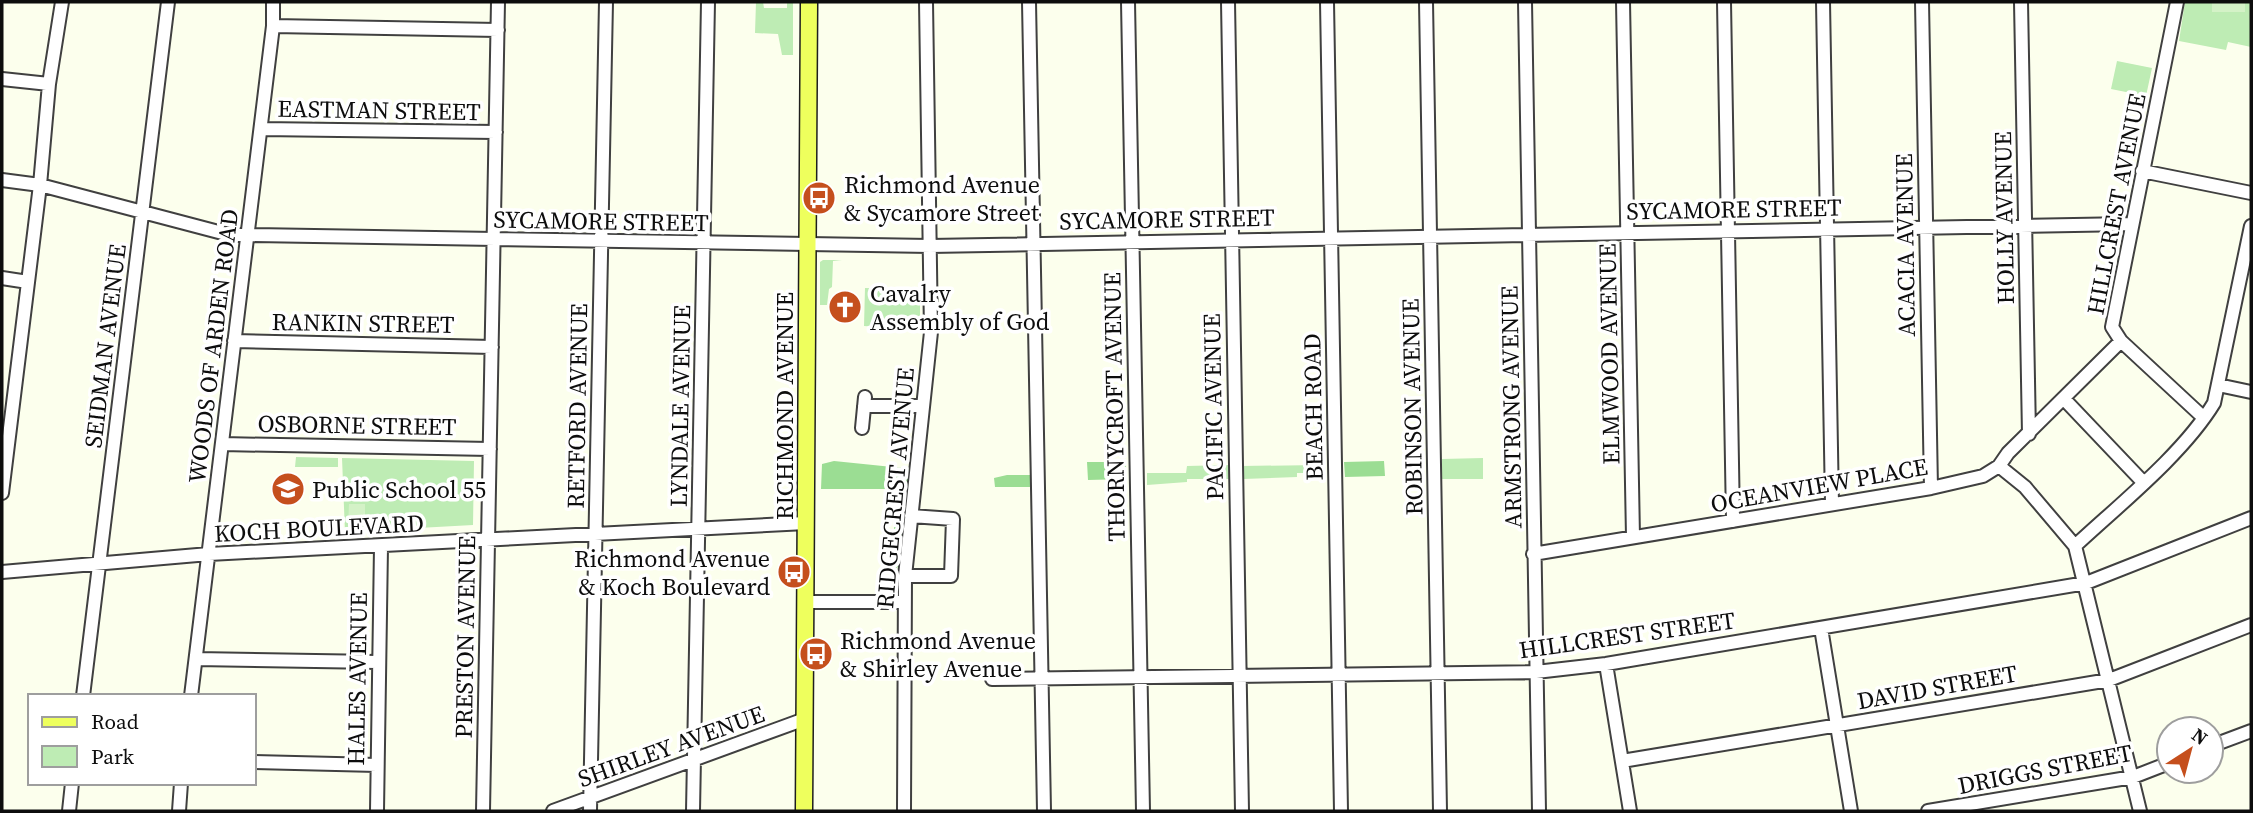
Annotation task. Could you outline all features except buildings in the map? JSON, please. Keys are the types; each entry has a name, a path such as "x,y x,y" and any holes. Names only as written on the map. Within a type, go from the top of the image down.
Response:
{"main road":[{"name":"RICHMOND AVENUE","path":"804,811 809,2"}],"street":[{"path":"2,484 9,380 27,282 40,186 49,85 62,2"},
{"name":"SEIDMAN AVENUE","path":"83,694 168,2"},
{"name":"WOODS OF ARDEN ROAD","path":"191,694 261,129 273,26 273,2"},
{"name":"PRESTON AVENUE","path":"483,811 498,2"},
{"name":"RETFORD AVENUE","path":"590,805 606,2"},
{"name":"LYNDALE AVENUE","path":"693,811 708,2"},
{"name":"RIDGECREST AVENUE","path":"904,811 905,576 931,332 926,2"},
{"path":"1029,2 1044,811"},
{"name":"THORNYCROFT AVENUE","path":"1128,2 1143,811"},
{"name":"PACIFIC AVENUE","path":"1228,2 1242,811"},
{"name":"BEACH ROAD","path":"1327,2 1341,811"},
{"name":"ROBINSON AVENUE","path":"1426,2 1440,811"},
{"name":"ARMSTRONG AVENUE","path":"1525,2 1539,811"},
{"name":"ELMWOOD AVENUE","path":"1623,2 1633,537"},
{"path":"1724,2 1733,521"},
{"path":"1823,2 1832,504"},
{"name":"ACACIA AVENUE","path":"1922,2 1931,488"},
{"name":"HOLLY AVENUE","path":"2021,2 2029,434"},
{"name":"HILLCREST AVENUE","path":"2177,2 2130,224 2112,314 2112,327 2121,341 2204,418"},
{"path":"273,26 498,30"},
{"path":"2,79 49,85"},
{"name":"EASTMAN STREET","path":"261,129 496,132"},
{"path":"2142,171 2251,193"},
{"name":"SYCAMORE STREET","path":"2,180 40,186 230,235 930,246 2130,224"},
{"path":"2075,546 2143,482 2204,418 2214,403 2251,226"},
{"path":"2,278 27,282"},
{"name":"RANKIN STREET","path":"234,341 492,347"},
{"path":"2121,341 1999,466 2025,487 2075,546 2140,811"},
{"path":"2218,385 2251,392"},
{"path":"2065,400 2143,482"},
{"path":"862,428 865,401 923,406"},
{"name":"OSBORNE STREET","path":"222,444 490,449"},
{"name":"OCEANVIEW PLACE","path":"1534,554 1931,488 1983,476 1999,466"},
{"path":"911,516 953,519 950,590"},
{"name":"HILLCREST STREET","path":"992,679 1536,672 1606,664 2086,583 2251,518"},
{"name":"KOCH BOULEVARD","path":"2,572 209,554 806,523"},
{"name":"HALES AVENUE","path":"377,811 377,662 381,547"},
{"path":"905,576 951,576"},
{"path":"806,602 904,602"},
{"name":"DAVID STREET","path":"1622,761 2109,680 2251,625"},
{"path":"1821,628 1851,811"},
{"path":"196,659 377,662"},
{"path":"1606,664 1630,811"},
{"name":"SHIRLEY AVENUE","path":"552,811 590,805 694,760 804,719"},
{"path":"2225,741 2251,731"},
{"path":"256,762 377,765"},
{"name":"DRIGGS STREET","path":"1928,811 2133,777 2155,768"},
{"path":"69,811 72,785"},
{"path":"179,811 181,785"}],"green space":[{"path":"756,2 763,2 764,8 787,8 787,2 793,2 793,55 782,55 778,34 755,33"},
{"path":"2185,2 2251,2 2251,47 2228,42 2226,50 2179,41"},
{"path":"2212,2 2245,2 2245,12 2212,12"},
{"path":"2117,61 2152,68 2146,96 2111,89"},
{"path":"842,260 833,261 832,287 829,289 827,305 820,305 820,262"},
{"path":"865,288 900,289 901,294 920,294 920,330 864,326"},
{"path":"296,457 338,458 338,467 295,467"},
{"path":"342,458 474,461 473,525 345,532"},
{"path":"1483,458 1483,479 1442,479 1442,459"},
{"path":"834,461 912,469 911,489 821,489 822,464"},
{"path":"1384,461 1385,476 1345,477 1344,462"},
{"path":"1087,462 1126,462 1126,479 1088,480"},
{"path":"1229,465 1229,479 1187,479 1187,482 1147,485 1147,473 1186,473 1187,466"},
{"path":"1319,465 1320,473 1297,473 1297,477 1243,479 1242,466"},
{"path":"1031,475 1031,487 995,487 994,478"},
{"path":"349,504 365,504 365,528 348,527"},
{"path":"894,526 904,529 902,565 894,569"}],"place":[{"name":"Richmond Avenue & Sycamore Street","path":"819,198"},
{"name":"Cavalry Assembly of God","path":"845,307"},
{"name":"Public School 55","path":"288,489"},
{"name":"Richmond Avenue & Koch Boulevard","path":"794,572"},
{"name":"Richmond Avenue & Shirley Avenue","path":"816,654"}]}
